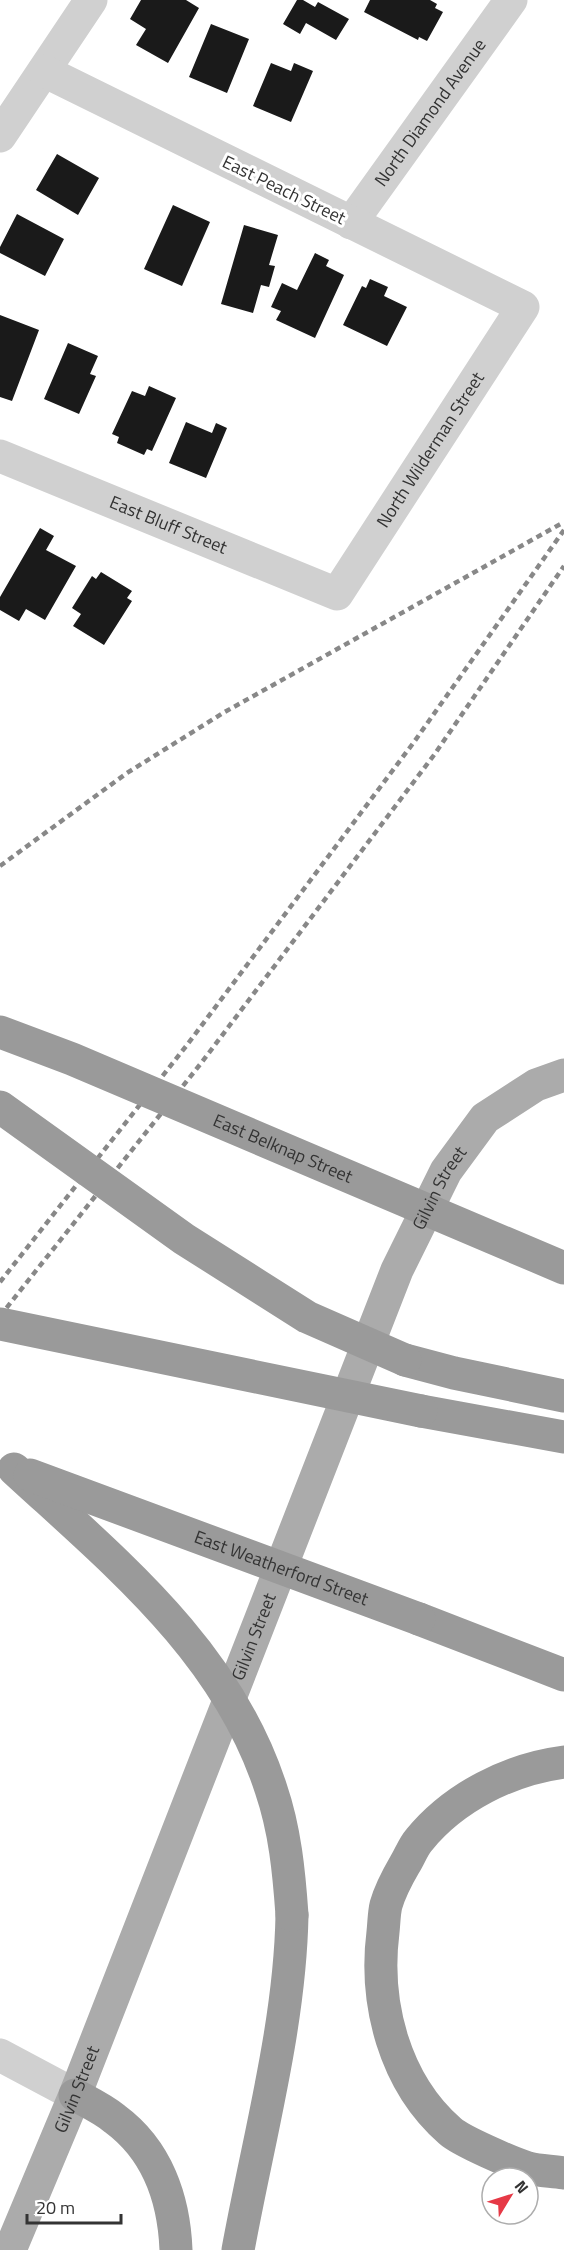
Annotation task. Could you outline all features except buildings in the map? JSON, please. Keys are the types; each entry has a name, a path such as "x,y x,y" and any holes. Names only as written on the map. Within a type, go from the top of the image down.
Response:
{"highway":[{"name":"East Belknap Street","path":"0,1032 72,1059 564,1268"},
{"path":"0,1107 184,1239 307,1317 405,1360 454,1373 564,1396"},
{"path":"0,1324 421,1411 564,1437"},
{"path":"7,1466 159,1607 193,1645 221,1684 258,1754 272,1790 288,1861 292,1959 285,2007 238,2250"},
{"name":"East Weatherford Street","path":"7,1466 564,1675"},
{"path":"564,1762 507,1778 479,1790 447,1811 418,1841 386,1905 379,1960 384,2013 389,2032 400,2063 421,2099 451,2132 528,2168 564,2173"},
{"path":"75,2094 115,2118 138,2140 158,2168 175,2222 176,2250"}],"main road":[{"name":"Gilvin Street","path":"10,2250 75,2094 397,1270 446,1171 485,1118 536,1085 564,1075"}],"street":[{"path":"0,136 91,0"},
{"name":"North Diamond Avenue","path":"351,223 511,0"},
{"name":"East Peach Street","path":"44,71 523,308"},
{"name":"North Wilderman Street","path":"337,594 523,308"},
{"name":"East Bluff Street","path":"0,456 337,594"},
{"path":"0,2055 75,2094"}],"railway":[{"path":"0,866 127,773 223,713 564,522"},
{"path":"0,1282 187,1045 414,742 564,530"},
{"path":"0,1316 202,1062 434,755 564,566"}]}
